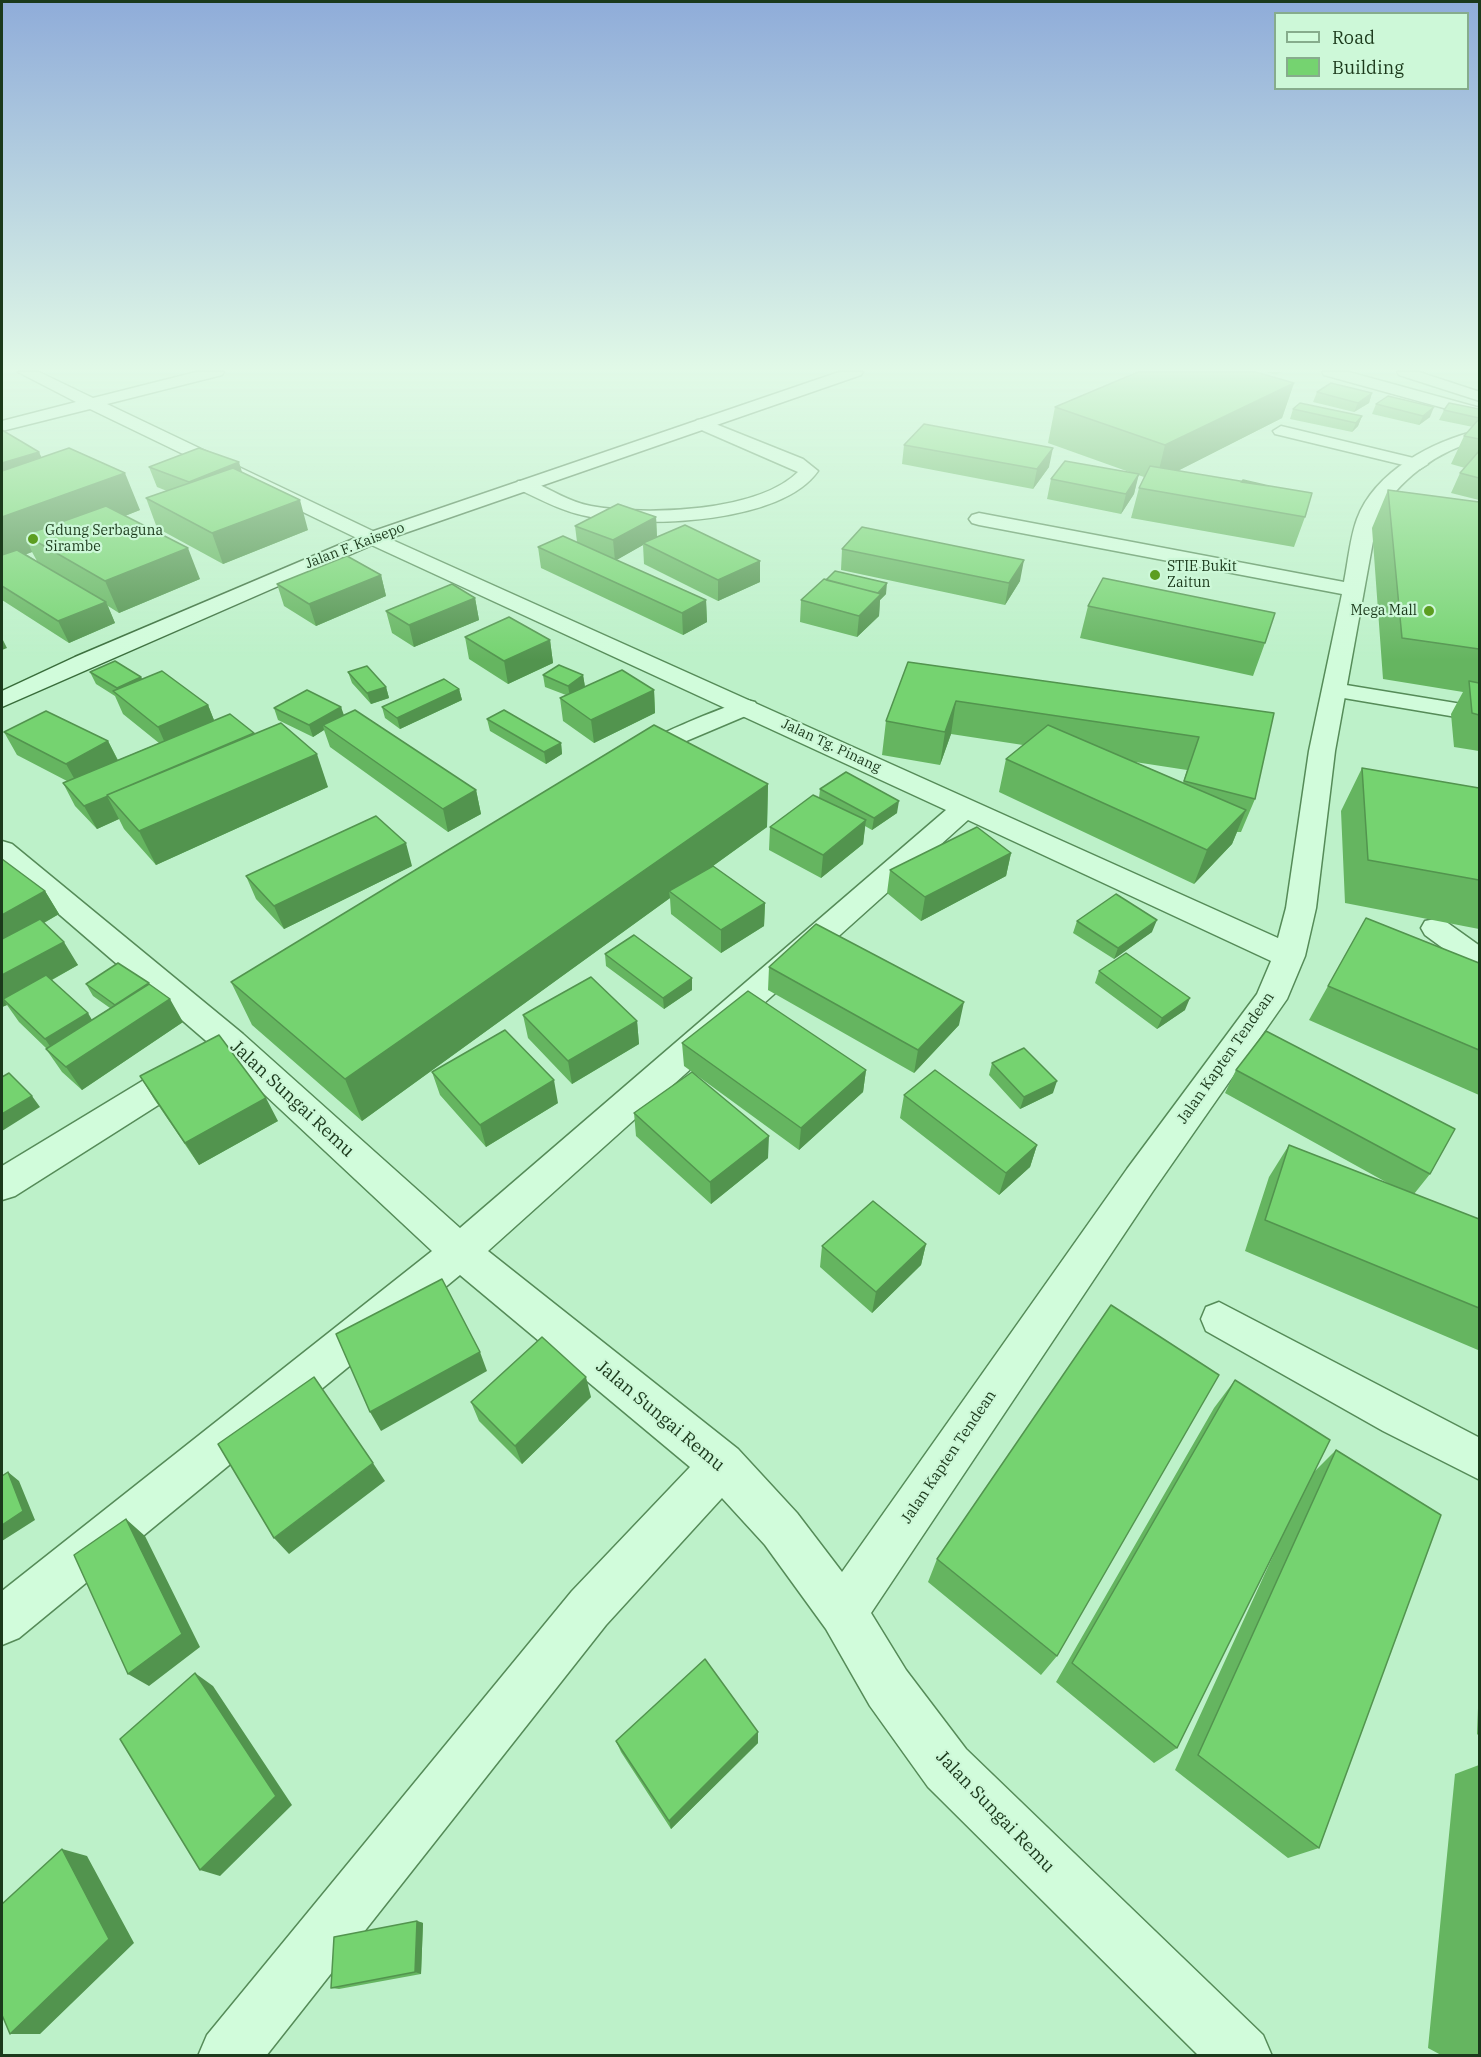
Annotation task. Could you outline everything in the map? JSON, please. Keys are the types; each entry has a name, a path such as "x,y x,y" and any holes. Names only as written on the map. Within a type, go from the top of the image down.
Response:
{"street":[{"name":"Jalan Tg. Pinang","path":"226,468 372,538 1289,956"},
{"name":"Jalan F. Kaisepo","path":"2,700 328,555 575,468"},
{"path":"525,485 566,504 593,512 707,513 753,505 780,496 804,479 809,471 804,468"},
{"name":"Jalan Kapten Tendean","path":"843,1612 1140,1180 1271,999 1289,956 1301,908 1322,751 1367,519 1375,502 1395,481 1414,468"},
{"path":"979,519 1352,590"},
{"path":"2,1621 460,1252 964,809"},
{"name":"Jalan Sungai Remu","path":"2,850 231,1043 460,1252 722,1465 781,1530 843,1612 888,1688 947,1768 1242,2055"},
{"path":"2,1185 231,1043"},
{"path":"228,2055 589,1608 722,1465"}],"lane":[{"path":"1334,690 1479,714"},
{"path":"617,768 657,745 747,708"},
{"path":"1435,928 1479,961"},
{"path":"1219,1319 1479,1460"}],"building":[{"path":"11,468 114,468 125,473 2,517 2,471"},
{"path":"152,468 224,468 189,482"},
{"path":"233,468 300,500 212,533 146,498"},
{"path":"1060,468 1105,468 1139,474 1126,494 1051,479"},
{"path":"1149,468 1162,468 1312,493 1305,517 1139,488"},
{"path":"1464,468 1479,468 1479,478 1460,473"},
{"path":"1243,480 1269,486 1241,482"},
{"path":"1388,490 1479,502 1479,649 1402,638"},
{"path":"618,504 656,517 613,540 575,526"},
{"path":"106,506 188,548 105,581 25,535"},
{"path":"685,525 760,561 718,580 643,543"},
{"path":"862,527 1024,560 1009,583 842,549"},
{"path":"563,536 706,600 682,613 538,547"},
{"path":"17,550 106,602 58,621 2,586 2,555"},
{"path":"347,556 381,575 309,604 277,584"},
{"path":"835,571 887,583 878,593 826,580"},
{"path":"1103,578 1275,613 1265,643 1088,606"},
{"path":"824,579 881,594 859,616 801,600"},
{"path":"452,584 475,598 409,625 386,611"},
{"path":"509,617 550,640 504,661 465,637"},
{"path":"115,661 141,677 117,688 90,672"},
{"path":"908,662 1274,713 1255,799 1184,781 1199,737 956,701 945,732 886,721"},
{"path":"559,665 583,675 568,686 543,675"},
{"path":"367,666 386,687 367,693 348,672"},
{"path":"622,670 654,690 591,720 560,698"},
{"path":"162,671 208,705 158,727 113,691"},
{"path":"444,679 459,689 397,718 382,707"},
{"path":"1469,681 1479,683 1479,715 1472,713"},
{"path":"307,690 341,707 309,725 274,708"},
{"path":"355,710 476,790 443,809 323,725"},
{"path":"504,710 561,743 544,752 487,719"},
{"path":"46,711 108,741 66,764 4,732"},
{"path":"230,714 254,733 84,806 63,783"},
{"path":"281,723 317,754 139,831 107,795"},
{"path":"654,725 768,784 345,1079 231,982"},
{"path":"1048,725 1246,810 1207,850 1006,759"},
{"path":"1362,768 1479,788 1479,880 1368,860"},
{"path":"846,772 899,801 874,818 820,789"},
{"path":"813,795 866,820 823,855 770,827"},
{"path":"376,816 406,843 274,906 246,876"},
{"path":"977,827 1011,853 925,897 890,870"},
{"path":"2,859 45,891 2,915"},
{"path":"713,866 765,903 721,930 669,891"},
{"path":"1116,894 1157,920 1118,948 1077,921"},
{"path":"1366,918 1479,963 1479,1050 1328,986"},
{"path":"40,919 64,942 2,975 2,939"},
{"path":"816,924 964,1002 918,1050 769,967"},
{"path":"634,935 692,978 663,998 605,954"},
{"path":"1126,953 1190,998 1162,1018 1099,971"},
{"path":"118,963 149,983 115,1005 86,984"},
{"path":"46,975 88,1013 45,1039 3,999"},
{"path":"591,977 637,1021 568,1061 523,1015"},
{"path":"149,984 170,999 66,1067 46,1049"},
{"path":"748,991 866,1070 801,1128 682,1043"},
{"path":"505,1030 554,1080 480,1125 432,1072"},
{"path":"1266,1031 1455,1129 1430,1174 1236,1070"},
{"path":"219,1035 266,1098 185,1143 140,1076"},
{"path":"1024,1048 1057,1081 1024,1097 992,1063"},
{"path":"935,1070 1037,1145 1006,1173 904,1095"},
{"path":"692,1072 769,1136 710,1182 634,1113"},
{"path":"9,1073 32,1096 2,1114 2,1077"},
{"path":"1289,1145 1479,1219 1479,1308 1265,1220"},
{"path":"873,1201 926,1244 876,1292 822,1246"},
{"path":"442,1279 480,1352 370,1412 336,1334"},
{"path":"1111,1305 1219,1375 1057,1656 937,1559"},
{"path":"542,1337 586,1377 515,1446 471,1402"},
{"path":"314,1377 373,1463 274,1538 218,1444"},
{"path":"1235,1380 1330,1440 1177,1748 1072,1663"},
{"path":"1336,1450 1441,1515 1319,1848 1198,1755"},
{"path":"8,1472 23,1511 2,1525 2,1476"},
{"path":"126,1519 182,1634 128,1674 74,1555"},
{"path":"705,1659 758,1732 669,1821 616,1741"},
{"path":"195,1673 276,1796 200,1870 120,1739"},
{"path":"62,1849 109,1939 10,2034 2,2015 2,1904"},
{"path":"417,1921 415,1972 331,1988 334,1937"}],"place":[{"name":"Gdung Serbaguna Sirambe","path":"33,539"},
{"name":"STIE Bukit Zaitun","path":"1155,575"},
{"name":"Mega Mall","path":"1429,611"}]}
